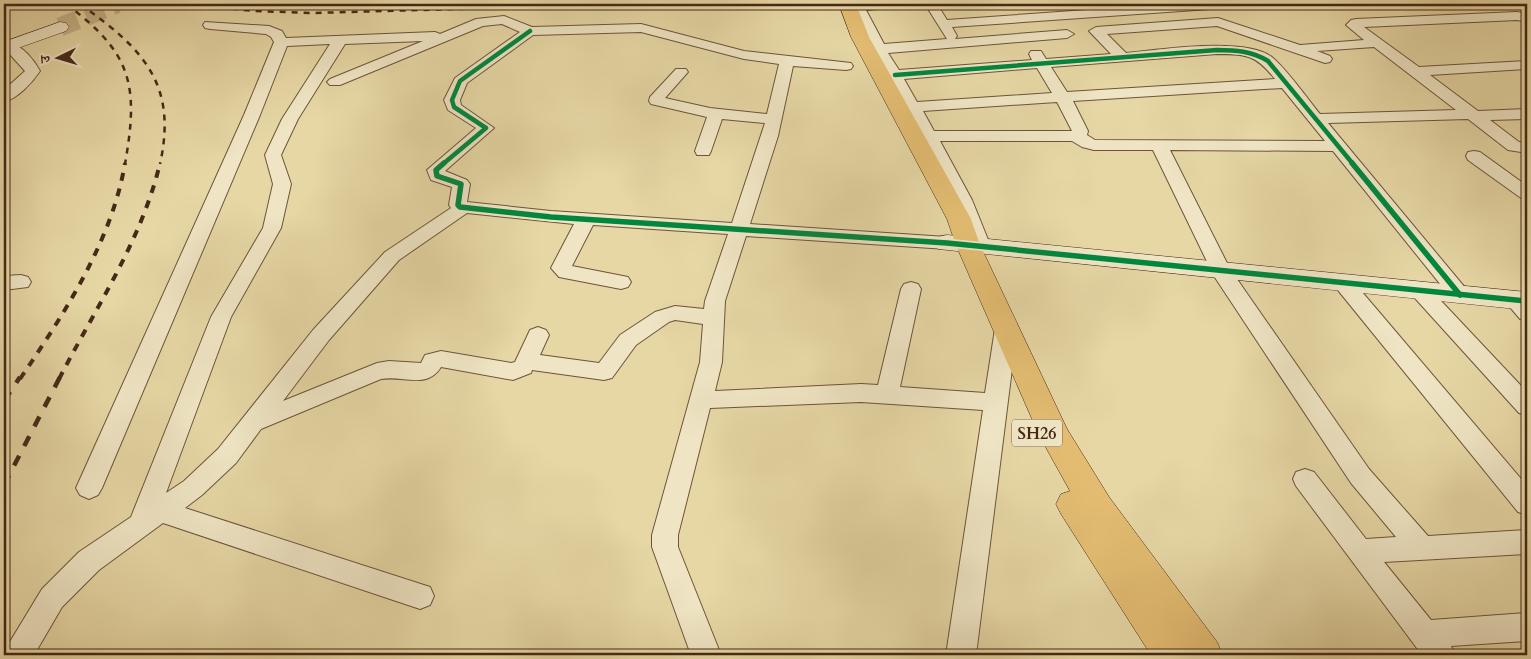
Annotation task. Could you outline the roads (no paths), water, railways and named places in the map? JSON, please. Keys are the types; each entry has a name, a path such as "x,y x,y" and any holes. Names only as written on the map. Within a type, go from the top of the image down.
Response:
{"main road":[{"name":"SH26","path":"832,4 859,64 965,245 1054,435 1097,507 1204,655"},
{"name":"SH26","path":"847,4 860,37 939,198"},
{"name":"SH26","path":"965,245 1002,358 1074,505 1173,655"}],"street":[{"path":"888,4 862,5 858,8 930,136 974,221 965,245"},
{"path":"931,4 954,42"},
{"path":"1481,4 1502,16"},
{"path":"943,24 1210,5"},
{"path":"1417,9 1432,19"},
{"path":"1527,18 1502,16 1354,24 1354,28 1514,146 1527,148"},
{"path":"336,82 481,22 496,19 504,20 530,31 641,28 735,53 846,66"},
{"path":"1122,57 1096,31 1218,22 1326,59"},
{"path":"89,488 252,115 281,42 277,34 269,30 210,25"},
{"path":"7,47 60,27"},
{"path":"530,31 460,81 452,100 455,109 486,128 450,157 435,172 437,176 461,184 458,205 463,208 586,220 965,245 1460,295 1523,305"},
{"path":"879,48 1066,34"},
{"path":"281,42 449,35"},
{"path":"1024,37 1063,98 1080,132 1076,136"},
{"path":"151,518 221,317 272,228 282,184 273,155 290,119 340,40"},
{"path":"1295,48 1376,43"},
{"path":"4,97 26,80 33,71 28,63 7,47"},
{"path":"895,75 1217,50 1246,51 1257,54 1268,61 1460,295"},
{"path":"706,655 665,547 665,535 711,362 715,301 774,119 787,60"},
{"path":"1414,72 1527,65"},
{"path":"681,72 656,99 657,101 716,114 774,119"},
{"path":"913,107 1284,82"},
{"path":"703,151 716,114"},
{"path":"1316,119 1527,114"},
{"path":"930,136 1076,136 1090,144 1159,146 1339,146"},
{"path":"1159,146 1221,271 1360,476 1421,547"},
{"path":"1474,156 1527,194"},
{"path":"18,655 52,598 89,561 193,488 227,456 321,335 392,256 463,208"},
{"path":"586,220 561,268 566,272 621,282"},
{"path":"1344,284 1527,504"},
{"path":"887,395 911,289"},
{"path":"1420,291 1527,407"},
{"path":"526,361 604,372 628,340 662,317 676,313 714,318"},
{"path":"961,655 976,558 994,402 1006,329"},
{"path":"252,423 382,370 424,372 428,370 433,361 441,359 508,373 519,370 526,361 538,335"},
{"path":"701,400 861,393 994,402"},
{"path":"1305,479 1432,644 1527,627"},
{"path":"151,518 420,596"},
{"path":"1360,551 1527,542"}],"tunnel":[{"path":"60,27 117,4"}],"railway":[{"path":"66,4 105,39 117,55 126,73 130,92 131,113 125,164"},
{"path":"80,4 121,36 150,70 159,89 164,111 164,136 160,164"},
{"path":"184,4 255,11 312,13 637,4"},
{"path":"20,379 69,303 98,248 119,192 125,163"},
{"path":"59,379 130,247 152,192 160,163"},
{"path":"4,401 20,377"},
{"path":"4,485 60,377"}]}
